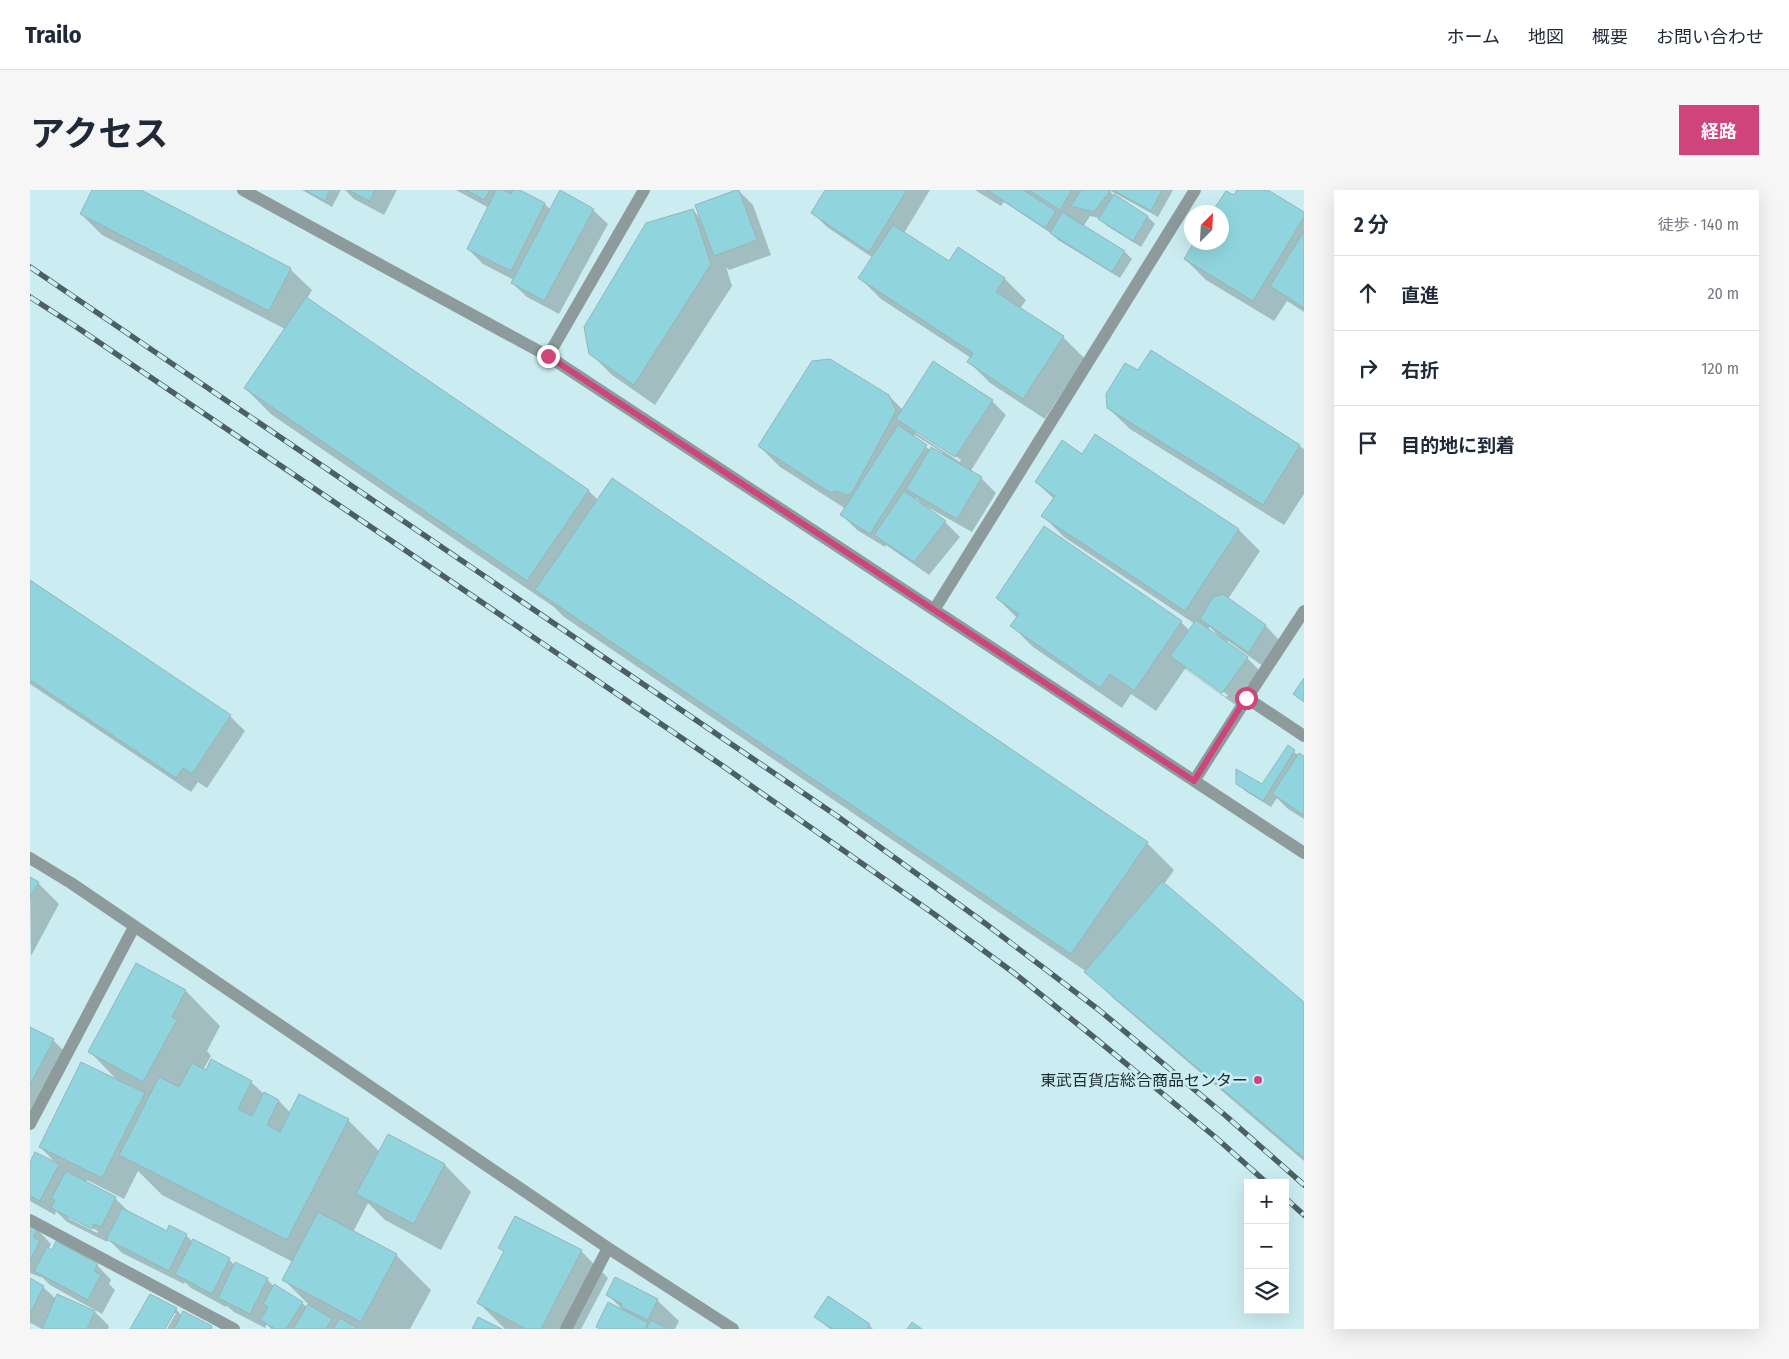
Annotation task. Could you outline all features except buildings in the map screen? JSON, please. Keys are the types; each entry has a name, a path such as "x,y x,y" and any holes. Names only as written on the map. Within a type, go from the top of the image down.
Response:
{"street":[{"path":"243,190 548,356 1304,853"},
{"path":"548,356 645,190"},
{"path":"934,610 1195,190"},
{"path":"1194,781 1304,611"},
{"path":"1246,698 1304,736"},
{"path":"30,858 71,883 608,1248 733,1329"},
{"path":"30,1124 134,926"},
{"path":"30,1220 234,1329"},
{"path":"566,1329 608,1248"}],"railway":[{"path":"30,267 837,816 986,924 1099,1010 1226,1116 1304,1185"},
{"path":"30,297 720,764 934,914 1014,973 1090,1034 1214,1136 1262,1179"},
{"path":"1289,1202 1304,1215"}],"place":[{"name":"東武百貨店総合商品センター","path":"1258,1080"}],"route":[{"path":"548,356 1194,781 1246,698"}]}
